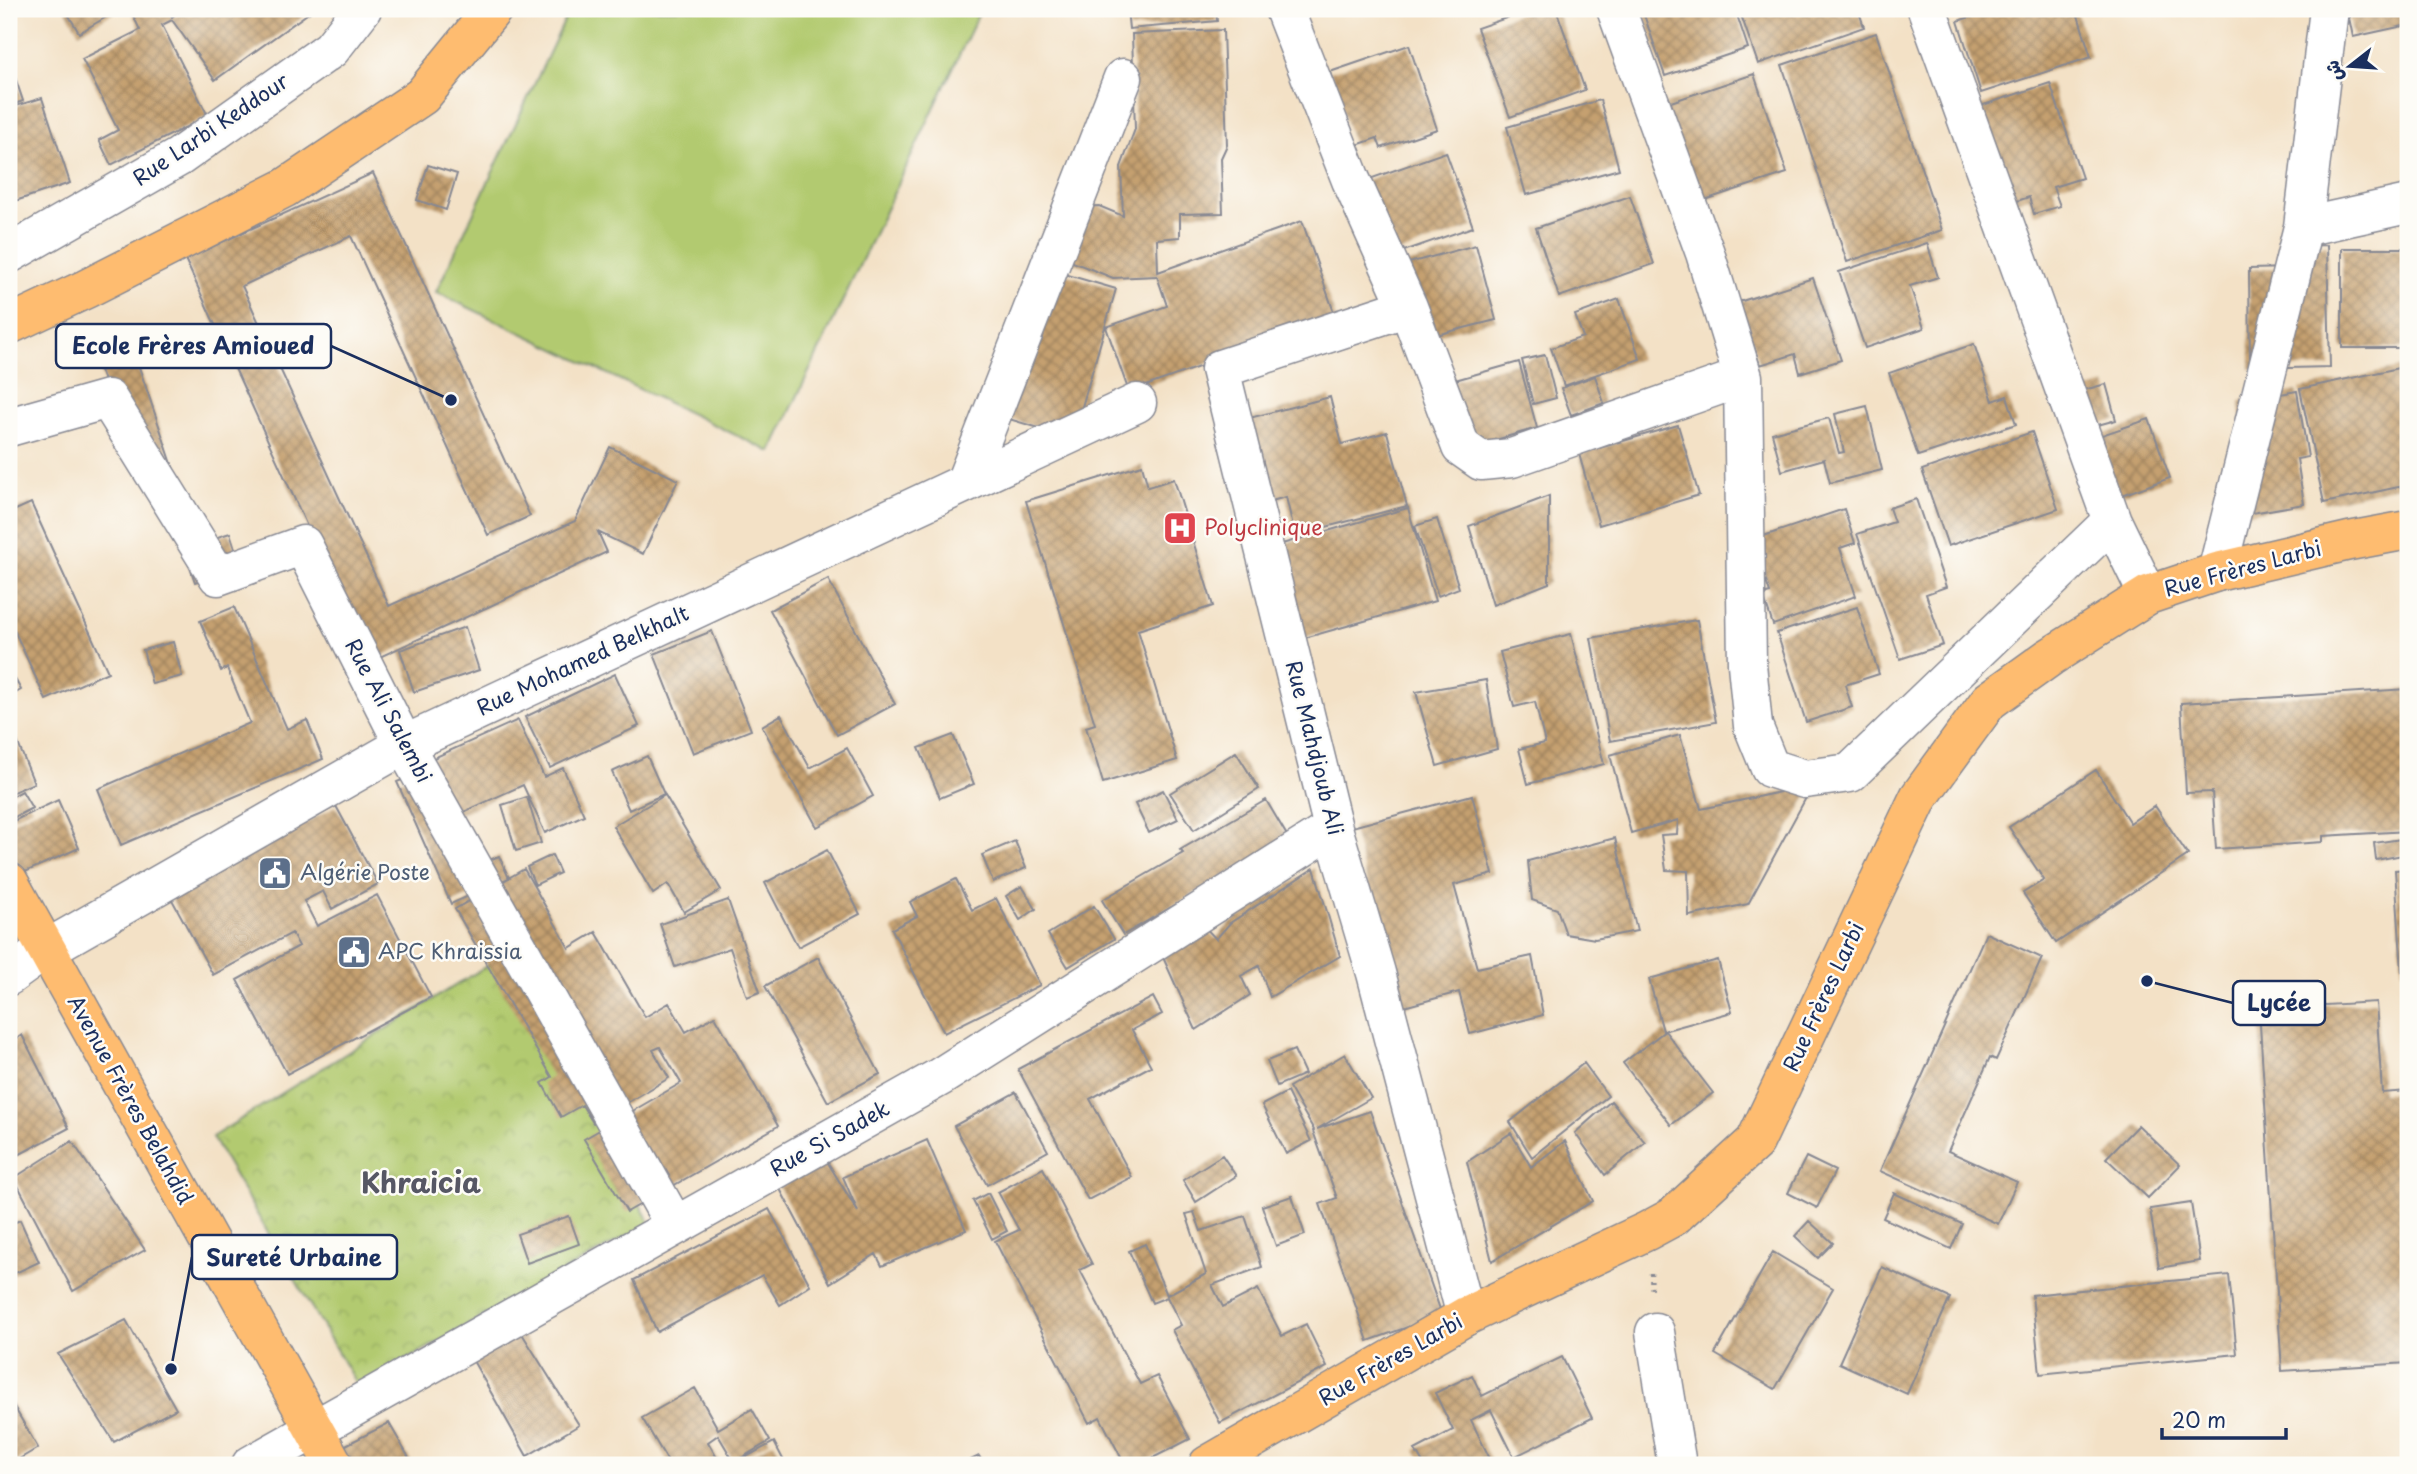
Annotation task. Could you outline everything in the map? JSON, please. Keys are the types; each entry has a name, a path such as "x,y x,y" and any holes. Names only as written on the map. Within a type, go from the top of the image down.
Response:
{"main road":[{"path":"10,320 86,289 285,188 422,96 493,9"},
{"name":"Rue Frères Larbi","path":"1208,1465 1466,1316 1673,1217 1755,1142 1919,797 1989,701 2050,657 2148,595 2217,572 2408,530"},
{"name":"Avenue Frères Belahdid","path":"9,882 334,1465"}],"street":[{"name":"Rue Larbi Keddour","path":"9,254 179,157 331,49 362,9"},
{"path":"1284,9 1351,180 1408,307 1461,447 1481,461 1511,458 1743,377"},
{"path":"1616,9 1705,253 1743,377 1746,664 1753,726 1770,768 1805,779 1850,773 2112,521"},
{"path":"1927,9 2112,521 2148,595"},
{"path":"2217,572 2303,227 2329,9"},
{"path":"965,482 1124,78"},
{"path":"2303,227 2408,204"},
{"name":"Rue Mahdjoub Ali","path":"1408,307 1220,369 1333,828 1376,973 1466,1316"},
{"name":"Rue Ali Salembi","path":"9,427 108,399 218,576 303,545 404,745 675,1226"},
{"name":"Rue Mohamed Belkhalt","path":"9,976 45,950 404,745 1136,403"},
{"name":"Rue Si Sadek","path":"251,1465 940,1077 1333,828"},
{"path":"1656,1332 1677,1465"}],"path":[{"path":"1647,1231 1656,1332"}],"green space":[{"path":"570,9 981,9 771,452 436,292"},
{"path":"506,954 650,1223 358,1387 212,1137"}],"building":[{"path":"65,9 120,9 79,33"},
{"path":"130,9 169,9 172,17 183,9 314,9 215,80 172,20 162,25 208,116 111,165 99,140 118,130 82,59 140,30"},
{"path":"1127,9 1216,9 1217,21 1129,29"},
{"path":"1532,9 1556,9 1585,90 1510,117 1477,28"},
{"path":"1642,9 1735,9 1748,48 1665,76"},
{"path":"1739,9 1858,9 1864,27 1758,64"},
{"path":"1995,9 2076,9 2091,57 1981,93 1958,21"},
{"path":"2312,9 2408,9 2408,25 2353,37 2348,13 2315,21"},
{"path":"1223,30 1227,145 1221,158 1223,213 1180,214 1180,237 1157,239 1158,272 1302,221 1336,318 1129,392 1106,327 1167,306 1157,276 1113,278 1060,257 1079,207 1099,206 1123,216 1121,167 1135,129 1132,34"},
{"path":"1876,33 1942,230 1847,262 1782,65"},
{"path":"1409,45 1437,129 1381,148 1377,138 1354,146 1330,72"},
{"path":"9,59 23,101 9,106"},
{"path":"1754,74 1787,173 1683,207 1665,104"},
{"path":"2050,83 2082,178 2053,187 2060,206 2034,214 2029,197 2008,204 1965,111"},
{"path":"42,98 70,183 9,203 9,108"},
{"path":"1600,100 1619,169 1526,195 1507,127"},
{"path":"1446,152 1473,227 1384,258 1358,183"},
{"path":"428,165 457,174 446,210 417,200"},
{"path":"373,173 530,516 488,535 351,236 242,286 389,606 575,521 610,447 678,480 643,554 598,532 607,552 369,662 185,259"},
{"path":"1630,196 1654,264 1559,297 1536,228"},
{"path":"1927,243 1938,277 1910,286 1924,328 1865,348 1839,272"},
{"path":"1476,245 1496,320 1416,340 1390,268"},
{"path":"2327,245 2330,367 2250,369 2249,269 2290,268 2290,246"},
{"path":"2342,248 2408,248 2408,348 2342,348"},
{"path":"1044,268 1116,289 1073,438 992,414"},
{"path":"1813,278 1841,360 1800,373 1795,354 1760,365 1739,302"},
{"path":"1619,299 1640,359 1564,386 1551,348 1583,337 1575,315"},
{"path":"127,332 199,543 230,533 241,567 195,582 139,420 120,427 91,344"},
{"path":"1974,344 1993,401 2007,396 2016,424 1918,456 1889,373"},
{"path":"1545,355 1556,398 1533,404 1522,360"},
{"path":"1519,362 1537,428 1460,450 1441,384"},
{"path":"2408,366 2408,485 2324,503 2300,389"},
{"path":"1595,376 1604,403 1571,415 1561,388"},
{"path":"2106,384 2116,420 2083,429 2073,393"},
{"path":"2297,391 2308,457 2297,459 2304,504 2246,514 2240,401"},
{"path":"1330,397 1342,444 1387,432 1407,506 1295,535 1286,497 1264,503 1242,420"},
{"path":"1867,406 1882,470 1830,483 1824,459 1782,471 1772,433 1829,418 1839,453 1844,452 1835,414"},
{"path":"2149,419 2170,478 2105,501 2084,441"},
{"path":"1678,425 1699,495 1599,525 1579,454"},
{"path":"2032,432 2058,509 1948,546 1922,470"},
{"path":"1142,465 1148,487 1174,479 1213,606 1138,630 1177,760 1103,783 1086,727 1095,724 1026,501"},
{"path":"1549,496 1549,583 1493,605 1469,526"},
{"path":"1916,499 1946,587 1926,594 1943,645 1900,659 1857,534 1894,522 1889,508"},
{"path":"31,503 108,672 46,700 9,619 9,513"},
{"path":"1408,508 1435,601 1301,639 1275,546"},
{"path":"1844,509 1855,543 1840,548 1856,596 1773,625 1763,595 1770,593 1752,540"},
{"path":"1437,519 1459,588 1438,596 1415,526"},
{"path":"828,579 895,704 837,735 770,610"},
{"path":"234,607 287,729 307,720 323,759 121,845 98,789 250,723 227,668 221,671 200,621"},
{"path":"1857,607 1879,674 1845,685 1852,707 1806,722 1777,633"},
{"path":"1697,620 1716,722 1610,741 1591,638"},
{"path":"465,627 479,670 414,692 400,650"},
{"path":"712,631 751,730 693,753 654,654"},
{"path":"1571,634 1604,764 1528,784 1519,749 1545,743 1535,702 1514,707 1500,652"},
{"path":"173,642 182,676 152,684 143,650"},
{"path":"9,668 21,690 9,697"},
{"path":"615,674 639,726 550,768 525,717"},
{"path":"1486,680 1497,749 1437,766 1416,692"},
{"path":"2408,689 2408,831 2323,836 2323,842 2216,849 2212,792 2186,793 2181,703"},
{"path":"781,715 810,768 847,748 873,796 817,827 762,726"},
{"path":"518,720 544,777 563,768 584,815 545,833 523,785 446,820 487,861 499,856 509,878 451,904 397,782 430,768 427,761"},
{"path":"9,721 34,783 9,794"},
{"path":"953,735 974,784 940,798 919,748"},
{"path":"1680,735 1701,809 1813,785 1748,904 1689,916 1688,871 1666,870 1661,835 1677,834 1678,820 1631,833 1610,755"},
{"path":"1236,752 1259,789 1194,830 1170,793"},
{"path":"647,756 664,794 629,810 612,772"},
{"path":"2096,770 2130,823 2155,806 2188,855 2056,943 2023,893 2044,880 2009,827"},
{"path":"1163,790 1178,819 1149,833 1135,804"},
{"path":"22,791 32,808 9,820 9,798"},
{"path":"665,795 721,890 684,912 668,884 653,894 613,826"},
{"path":"1472,795 1493,874 1454,885 1477,968 1532,956 1543,1015 1470,1034 1459,992 1400,1008 1352,827"},
{"path":"527,797 541,843 516,851 502,805"},
{"path":"58,800 79,848 14,877 9,865 9,823"},
{"path":"1266,800 1289,839 1123,935 1102,900"},
{"path":"336,806 378,884 332,909 323,891 304,901 317,926 377,895 431,997 287,1074 237,980 299,946 292,933 213,975 170,896"},
{"path":"1615,838 1637,931 1595,939 1566,934 1557,909 1532,900 1528,861"},
{"path":"2408,838 2408,854 2376,860 2374,843"},
{"path":"1015,841 1026,868 993,882 982,855"},
{"path":"827,850 860,914 798,947 765,883"},
{"path":"552,855 560,873 535,885 527,867"},
{"path":"1314,868 1340,956 1270,997 1259,966 1241,976 1250,995 1196,1030 1161,953 1201,923 1216,939 1230,923"},
{"path":"524,869 569,948 596,932 645,1017 669,1003 686,1032 715,1016 778,1126 627,1212 584,1139 681,1083 660,1047 653,1050 669,1078 593,1123 582,1105 561,1117 542,1083 552,1077 455,909"},
{"path":"2408,869 2408,971 2402,971 2395,870"},
{"path":"956,879 972,910 996,898 1040,985 944,1033 892,929 917,916 910,902"},
{"path":"1022,886 1036,909 1020,920 1006,896"},
{"path":"728,900 760,992 747,997 730,948 675,967 660,924"},
{"path":"1094,906 1114,939 1068,967 1048,934"},
{"path":"1986,933 2042,958 1996,1060 1990,1057 1948,1151 2017,1182 1998,1224 1880,1171"},
{"path":"818,957 880,1074 828,1102 765,986"},
{"path":"1718,960 1732,1012 1663,1031 1649,979"},
{"path":"1153,997 1162,1014 1132,1030 1151,1066 1090,1099 1132,1177 1088,1200 1018,1069"},
{"path":"2376,1002 2382,1093 2408,1091 2408,1363 2282,1371 2259,1009"},
{"path":"1665,1031 1713,1093 1671,1125 1623,1063"},
{"path":"22,1035 69,1128 9,1160 9,1044"},
{"path":"1294,1050 1305,1074 1277,1086 1267,1061"},
{"path":"1345,1054 1371,1098 1317,1129 1370,1111 1442,1315 1368,1341 1320,1204 1337,1198 1314,1130 1289,1087"},
{"path":"1584,1063 1608,1096 1532,1157 1510,1122"},
{"path":"1016,1092 1048,1151 987,1185 954,1126"},
{"path":"1287,1092 1311,1141 1286,1154 1262,1105"},
{"path":"1611,1101 1645,1142 1605,1175 1575,1133"},
{"path":"2138,1125 2180,1165 2148,1198 2106,1158"},
{"path":"1511,1133 1531,1167 1565,1141 1593,1201 1492,1261 1467,1162"},
{"path":"927,1140 966,1230 882,1266 876,1254 830,1283 779,1187 825,1158 858,1212 843,1177"},
{"path":"72,1141 145,1250 73,1291 14,1178"},
{"path":"1222,1155 1236,1176 1196,1202 1183,1180"},
{"path":"1806,1157 1835,1171 1817,1208 1788,1193"},
{"path":"1043,1168 1092,1264 1080,1270 1140,1384 1157,1376 1190,1439 1139,1465 1125,1465 1100,1417 1089,1423 995,1241 1019,1230 998,1192"},
{"path":"988,1193 1007,1231 992,1239 973,1201"},
{"path":"1894,1193 1962,1224 1951,1249 1883,1218"},
{"path":"1292,1196 1305,1235 1276,1246 1262,1206"},
{"path":"2191,1203 2200,1261 2159,1268 2150,1209"},
{"path":"769,1209 810,1285 780,1305 762,1275 657,1332 634,1280"},
{"path":"1194,1212 1201,1231 1245,1216 1262,1267 1212,1285 1223,1307 1258,1289 1282,1336 1306,1324 1327,1367 1220,1423 1172,1330 1181,1325 1167,1297 1152,1303 1129,1251 1145,1244 1167,1295 1206,1274 1186,1214"},
{"path":"569,1216 579,1244 527,1263 517,1234"},
{"path":"20,1220 39,1262 9,1276 9,1225"},
{"path":"1809,1221 1833,1243 1818,1258 1795,1236"},
{"path":"1773,1252 1833,1288 1775,1389 1715,1354"},
{"path":"1882,1267 1950,1298 1907,1394 1839,1363"},
{"path":"2229,1275 2237,1354 2040,1374 2032,1295"},
{"path":"126,1320 176,1409 114,1442 58,1354"},
{"path":"521,1332 579,1425 527,1456 472,1359"},
{"path":"1562,1357 1592,1418 1514,1457 1491,1410 1471,1420 1493,1465 1424,1465 1415,1450 1453,1430 1435,1393 1472,1375 1482,1396"},
{"path":"695,1388 718,1429 752,1409 770,1441 734,1462 718,1435 708,1442 721,1465 688,1465 685,1461 670,1465 642,1418"},
{"path":"9,1398 38,1448 9,1465"},
{"path":"389,1423 413,1465 340,1465 332,1452"},
{"path":"774,1442 786,1465 736,1465 735,1463"},
{"path":"979,1456 984,1465 960,1465"}],"place":[{"name":"Ecole Frères Amioued","path":"451,400"},
{"name":"Polyclinique","path":"1180,528"},
{"name":"Algérie Poste","path":"275,873"},
{"name":"APC Khraissia","path":"354,952"},
{"name":"Lycée","path":"2147,981"},
{"name":"Sureté Urbaine","path":"171,1369"}],"district":[{"name":"Khraicia","path":"421,1183"}]}
